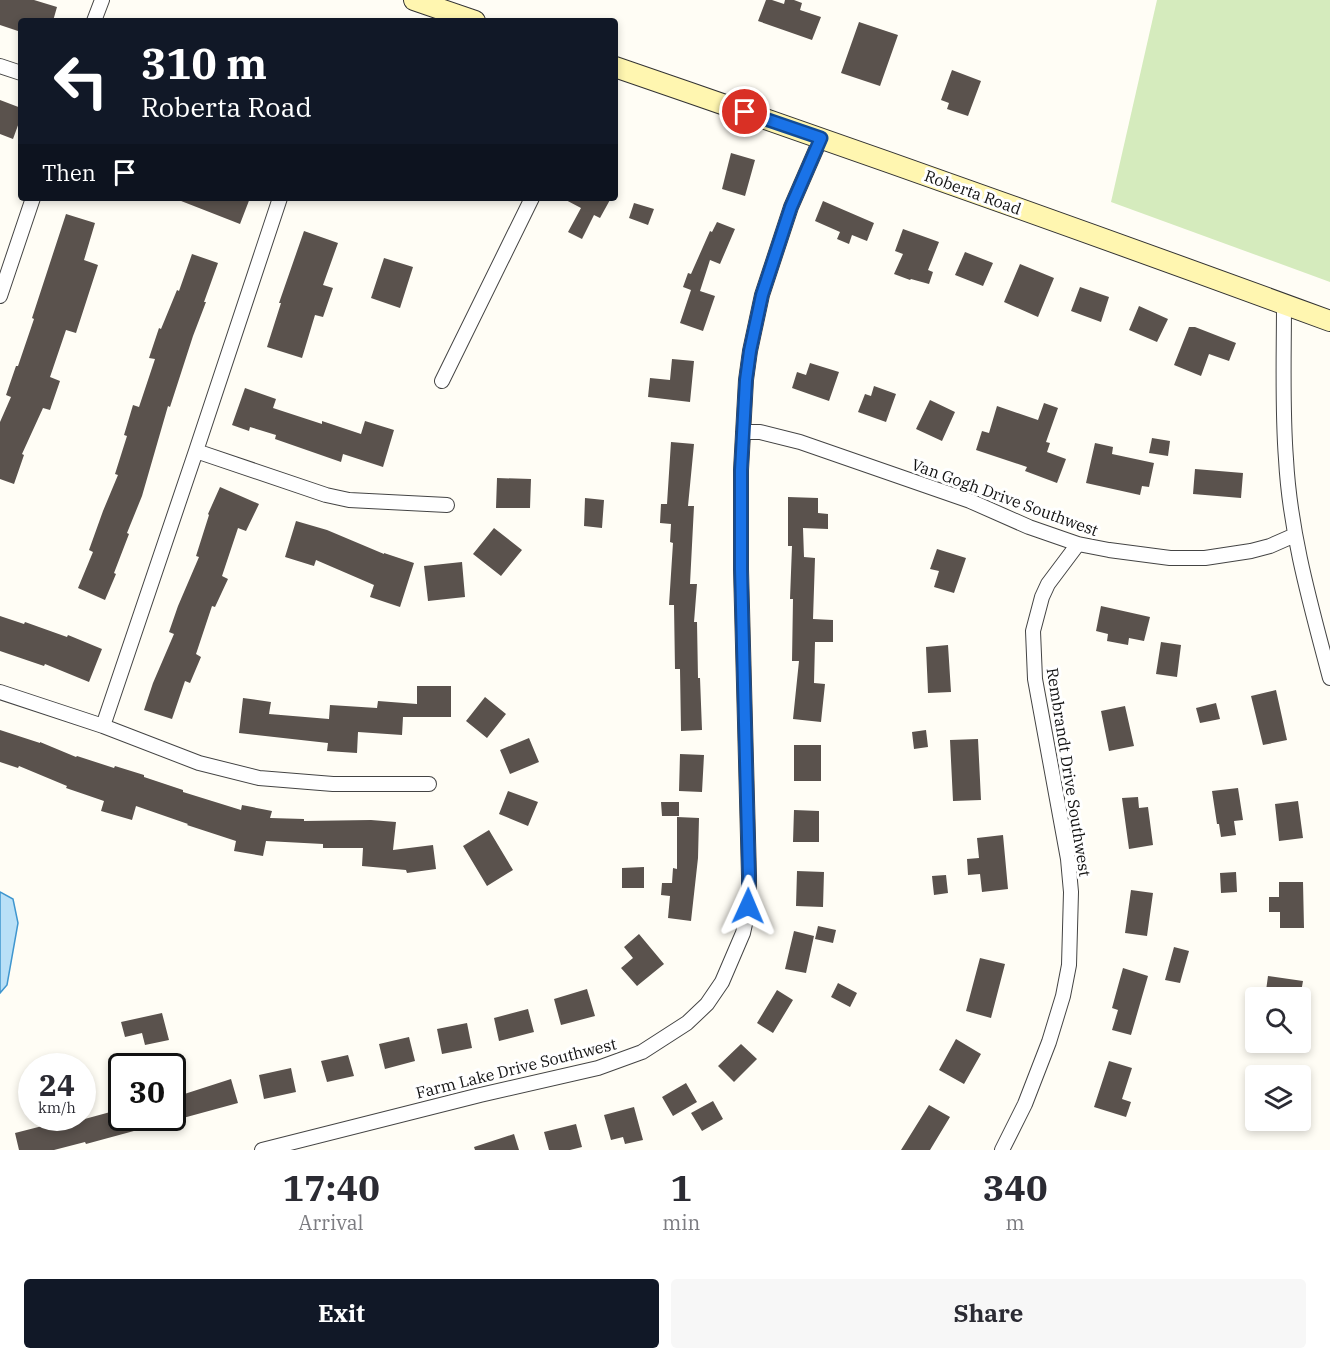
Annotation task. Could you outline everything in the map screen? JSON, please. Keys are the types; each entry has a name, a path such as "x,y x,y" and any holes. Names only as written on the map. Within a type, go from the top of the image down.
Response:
{"street":[{"path":"95,18 102,0"},
{"path":"414,0 466,18"},
{"path":"0,66 18,72"},
{"name":"Roberta Road","path":"618,68 1134,249 1330,321"},
{"name":"Farm Lake Drive Southwest","path":"262,1150 598,1068 642,1052 687,1023 707,1004 722,982 743,933 748,906 741,569 741,470 746,380 762,295 791,207 821,138"},
{"path":"0,296 32,201"},
{"path":"103,726 279,201"},
{"path":"442,381 531,201"},
{"path":"1284,304 1286,461 1295,535 1330,678"},
{"name":"Van Gogh Drive Southwest","path":"743,432 760,432 800,442 970,501 1078,544 1109,550 1170,558 1205,558 1251,551 1295,535"},
{"path":"196,451 326,495 349,500 447,505"},
{"name":"Rembrandt Drive Southwest","path":"1002,1150 1025,1104 1049,1042 1063,996 1069,965 1071,892 1068,859 1035,679 1033,631 1048,584 1078,544"},
{"path":"0,692 103,726 199,763 260,778 333,784 429,784"}],"green space":[{"path":"1157,0 1330,0 1330,282 1111,202"}],"water":[{"path":"0,892 13,899 18,923 7,985 0,993"}],"building":[{"path":"0,0 34,0 57,7 54,18 18,18 18,31 0,25"},
{"path":"766,0 784,4 785,0 794,0 802,3 800,10 821,17 812,40 758,21"},
{"path":"859,22 898,35 880,86 841,73"},
{"path":"952,70 981,81 968,116 947,109 949,103 941,100"},
{"path":"0,100 18,107 18,125 13,139 0,134"},
{"path":"731,153 755,160 745,196 722,189"},
{"path":"181,201 249,201 240,224"},
{"path":"568,201 609,201 600,218 594,215 582,239 568,232 581,208"},
{"path":"823,201 874,223 867,241 852,235 849,244 837,239 840,232 815,221"},
{"path":"634,203 654,209 648,225 629,218"},
{"path":"66,214 95,223 84,260 98,265 76,333 66,330 50,377 60,381 50,410 43,408 22,454 24,455 14,484 0,479 0,422 11,397 6,395 34,319 32,318"},
{"path":"717,222 735,229 720,264 710,260 700,291 715,296 703,331 680,323 691,290 683,287 688,273 691,274 710,231 712,232"},
{"path":"903,229 939,242 928,270 933,272 929,284 894,274 903,254 895,251"},
{"path":"304,231 338,243 323,285 333,288 323,317 315,315 302,358 267,347 281,303 279,303"},
{"path":"965,252 993,263 983,286 955,275"},
{"path":"192,254 218,263 170,407 168,406 142,496 114,573 116,574 105,600 78,588 93,552 89,550 118,475 115,474 127,436 124,435 133,405 139,407 155,359 149,358 159,328 161,329 177,290 179,291"},
{"path":"384,258 413,267 400,308 371,298"},
{"path":"1020,264 1054,278 1038,317 1004,302"},
{"path":"1080,287 1109,297 1101,322 1071,311"},
{"path":"1139,306 1168,319 1157,342 1129,330"},
{"path":"1189,327 1195,327 1236,343 1229,361 1209,354 1201,376 1174,365"},
{"path":"672,359 694,361 690,402 648,397 650,378 670,380"},
{"path":"810,363 839,372 829,401 792,388 797,372 806,375"},
{"path":"874,386 896,394 886,422 858,412 865,394 871,396"},
{"path":"245,388 276,399 273,408 322,424 322,421 361,434 365,421 394,430 383,467 343,454 341,462 275,439 276,435 250,427 249,431 232,425"},
{"path":"930,400 955,412 942,441 916,429"},
{"path":"1044,403 1058,408 1046,442 1050,443 1047,452 1066,459 1057,483 1025,471 1027,467 976,450 982,431 989,433 997,406 1038,420"},
{"path":"1152,438 1170,441 1168,456 1149,453"},
{"path":"671,442 694,444 688,506 694,506 690,584 697,584 694,622 697,622 702,730 681,731 680,669 675,669 674,605 669,605 673,543 670,542 671,524 660,523 661,504 667,504"},
{"path":"1095,443 1113,447 1112,454 1154,463 1149,487 1142,486 1140,495 1086,483"},
{"path":"1195,469 1243,473 1241,498 1193,494"},
{"path":"497,478 531,479 530,508 496,508"},
{"path":"220,487 259,504 246,531 238,528 222,576 228,579 215,607 212,606 196,654 201,657 190,683 185,681 172,719 144,710 174,634 169,632 199,557 196,556 208,514"},
{"path":"788,497 818,498 818,513 828,514 828,529 803,528 804,557 815,558 813,619 833,620 833,642 815,642 814,683 825,684 821,722 793,719 799,661 792,661 793,599 790,599 792,546 788,546"},
{"path":"585,498 604,500 602,528 584,526"},
{"path":"296,521 327,530 384,554 414,563 400,607 370,597 374,585 316,560 314,566 285,557"},
{"path":"494,528 522,550 501,576 473,554"},
{"path":"937,549 966,558 954,593 934,587 939,571 930,569"},
{"path":"462,562 465,597 428,601 424,566"},
{"path":"1101,606 1150,617 1144,641 1129,638 1128,645 1107,641 1108,634 1096,631"},
{"path":"0,616 67,637 68,635 102,649 89,682 45,664 44,666 0,651"},
{"path":"1161,642 1181,645 1177,677 1156,674"},
{"path":"948,645 951,692 928,693 926,647"},
{"path":"417,686 451,686 451,717 403,717 402,735 358,732 357,753 327,751 328,743 239,733 243,698 271,702 269,714 329,719 330,705 377,708 378,701 417,704"},
{"path":"1276,690 1287,740 1263,745 1251,696"},
{"path":"485,697 506,714 487,738 466,721"},
{"path":"1216,703 1220,719 1200,723 1196,708"},
{"path":"1125,706 1134,746 1109,751 1101,711"},
{"path":"0,730 40,742 76,757 144,775 144,777 183,790 183,792 241,810 242,805 272,811 270,818 304,819 304,821 396,822 393,850 433,845 436,869 407,873 406,870 362,866 363,848 323,848 323,844 266,841 263,856 234,851 236,841 136,806 132,820 101,811 104,801 66,788 67,786 19,766 18,768 0,762"},
{"path":"926,730 928,747 914,749 912,732"},
{"path":"529,738 539,762 510,774 500,750"},
{"path":"978,739 981,800 953,801 950,740"},
{"path":"794,745 821,745 821,781 794,781"},
{"path":"680,754 704,755 702,792 679,791"},
{"path":"1238,788 1243,820 1234,821 1236,835 1221,837 1212,791"},
{"path":"508,791 538,802 528,826 499,814"},
{"path":"1138,797 1139,808 1148,807 1153,845 1129,849 1122,798"},
{"path":"1298,801 1303,838 1279,841 1275,804"},
{"path":"661,802 679,802 679,816 662,816"},
{"path":"794,810 819,811 819,842 793,842"},
{"path":"677,817 699,818 698,858 691,921 668,918 670,896 661,895 662,883 672,883 673,868 677,869"},
{"path":"489,830 513,870 487,886 463,846"},
{"path":"1003,835 1008,889 982,892 980,874 968,875 967,859 979,858 977,838"},
{"path":"644,867 644,888 622,888 622,868"},
{"path":"797,871 824,872 823,907 796,906"},
{"path":"1236,872 1237,892 1221,893 1220,873"},
{"path":"946,875 948,893 934,895 932,876"},
{"path":"1279,882 1303,882 1304,928 1280,928 1280,912 1269,912 1269,897 1279,897"},
{"path":"1131,890 1153,893 1147,936 1125,933"},
{"path":"818,926 836,930 833,943 815,939"},
{"path":"794,931 814,936 806,973 785,969"},
{"path":"639,934 664,964 637,986 621,968 633,958 624,947"},
{"path":"1174,947 1189,951 1180,983 1165,980"},
{"path":"980,958 1005,964 991,1018 966,1011"},
{"path":"1123,968 1148,976 1131,1035 1112,1030 1118,1010 1112,1008"},
{"path":"1268,976 1303,981 1302,987 1266,987"},
{"path":"838,983 857,993 850,1007 831,997"},
{"path":"587,989 595,1016 561,1025 554,999"},
{"path":"777,990 793,1000 773,1033 757,1023"},
{"path":"528,1009 534,1032 499,1041 494,1018"},
{"path":"162,1013 169,1040 145,1045 142,1033 125,1037 121,1022"},
{"path":"467,1023 472,1048 442,1054 437,1029"},
{"path":"409,1037 415,1061 385,1069 379,1044"},
{"path":"956,1039 981,1054 964,1084 939,1070"},
{"path":"741,1044 757,1059 734,1082 718,1066"},
{"path":"348,1055 354,1076 327,1082 321,1061"},
{"path":"1109,1061 1132,1068 1122,1099 1131,1102 1126,1117 1094,1107"},
{"path":"291,1068 296,1092 264,1099 259,1075"},
{"path":"231,1079 238,1103 186,1117 186,1093"},
{"path":"686,1083 697,1102 673,1116 662,1097"},
{"path":"713,1101 723,1119 702,1131 691,1113"},
{"path":"929,1105 950,1117 930,1150 901,1150"},
{"path":"634,1107 643,1140 625,1144 623,1137 611,1140 604,1115"},
{"path":"108,1113 108,1131 134,1131 54,1150 19,1150 15,1133 23,1131 96,1131 96,1116"},
{"path":"576,1124 582,1147 570,1150 549,1150 544,1132"},
{"path":"514,1134 519,1150 475,1150 474,1147"}],"route":[{"path":"745,112 821,138 791,207 762,295 746,380 741,470 741,569 748,906"}]}
